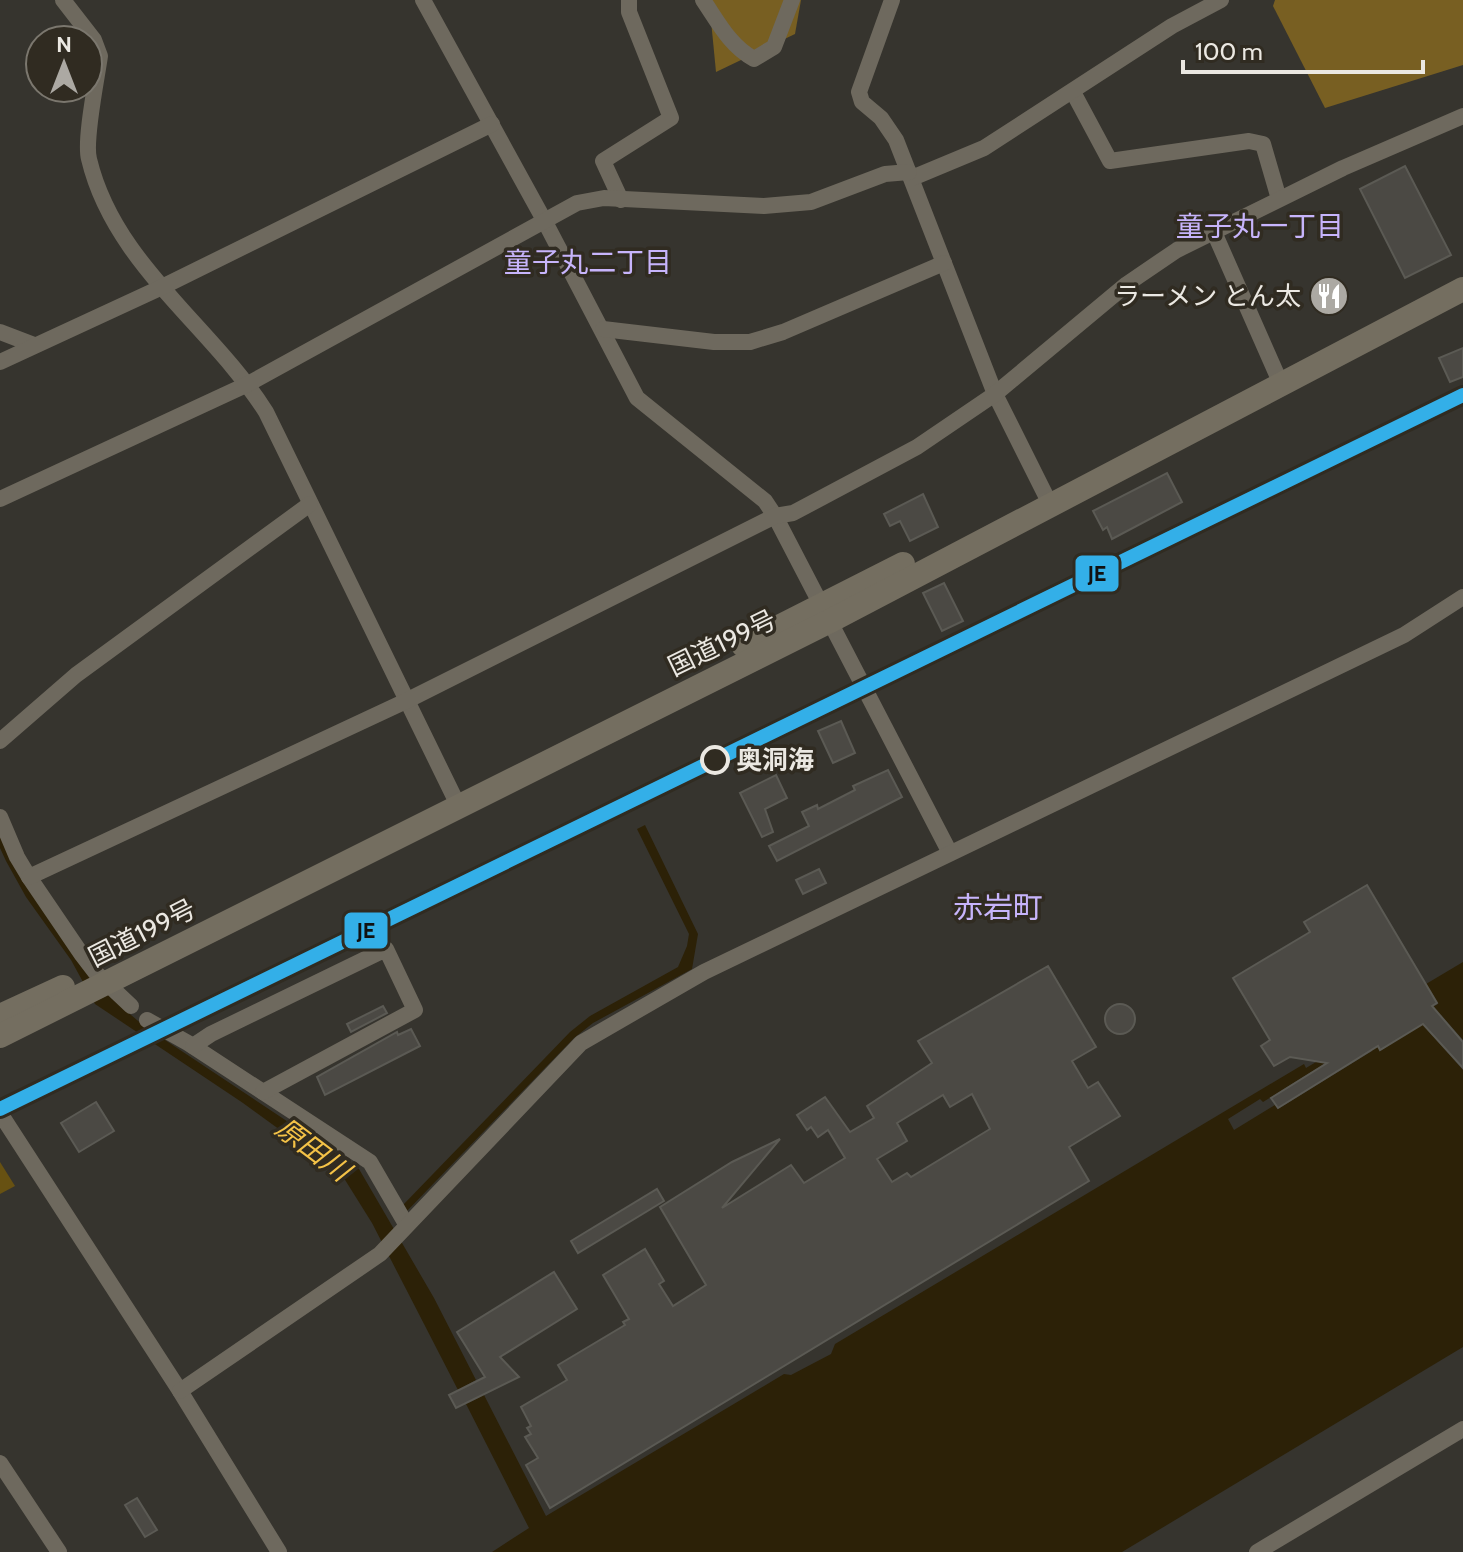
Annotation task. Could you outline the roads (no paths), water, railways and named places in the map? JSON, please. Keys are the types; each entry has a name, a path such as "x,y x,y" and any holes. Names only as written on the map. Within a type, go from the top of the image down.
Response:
{"highway":[{"name":"国道199号","path":"0,1036 100,977 1047,499 1278,377 1463,272"},
{"name":"国道199号","path":"1278,377 1463,289"},
{"name":"国道199号","path":"0,1016 100,977"}],"street":[{"path":"63,0 94,40 100,56 88,156 109,212 160,288 248,384 266,412 454,799"},
{"path":"423,0 603,329 637,398 765,501 775,516 950,853"},
{"path":"621,200 603,161 671,118 629,12 629,0"},
{"path":"703,0 729,40 742,53 754,59 774,47 792,0"},
{"path":"892,0 859,92 862,102 881,118 896,140 995,394 1047,499"},
{"path":"0,499 248,384 577,203 604,198 764,206 788,204 811,202 885,174 911,175 984,148 1172,26 1221,0"},
{"path":"1073,92 1110,161 1249,141 1263,144 1279,199"},
{"path":"29,877 406,701 775,516 793,513 917,447 995,394 1127,284 1177,250 1279,199 1463,116"},
{"path":"0,362 160,288 492,124"},
{"path":"1214,232 1278,377"},
{"path":"603,329 714,342 750,342 783,332 944,263"},
{"path":"0,332 34,345"},
{"path":"0,741 76,675 310,504"},
{"path":"180,1391 380,1254 581,1043 704,972 1404,635 1463,597"},
{"path":"0,817 29,877 100,977 131,1006"},
{"path":"191,1044 386,949 415,1010 263,1092"},
{"path":"147,1020 191,1044 370,1162 406,1224"},
{"path":"0,1113 180,1391 279,1552"},
{"path":"1257,1552 1463,1429"},
{"path":"0,1463 59,1552"}],"water":[{"path":"645,825 698,934 692,969 593,1023 574,1038 407,1211 403,1205 570,1032 590,1016 678,967 689,934 637,829"},
{"name":"原田川","path":"0,827 111,998 144,1026 359,1169 434,1298 476,1380 458,1390 372,1223 342,1175 243,1103 95,1004 71,960 26,897 6,861 0,848"},
{"path":"1463,962 1463,1040 1441,1015 1425,1027 1463,1070 1463,1347 1122,1552 492,1552 529,1528 466,1404 484,1395 546,1516 784,1374 791,1375 831,1354 835,1344 1304,1064 1306,1068 1368,1031 1380,1051 1408,1033 1405,1023 1438,1004 1426,984","holes":["1364,1039 1372,1051 1278,1109 1275,1105 1234,1130 1228,1119 1260,1099 1263,1102"]}],"place":[{"name":"ラーメン とん太","path":"1329,296"},
{"name":"奥洞海","path":"715,760"}],"district":[{"name":"童子丸一丁目","path":"1260,226"},
{"name":"童子丸二丁目","path":"588,262"},
{"name":"赤岩町","path":"998,907"}]}
